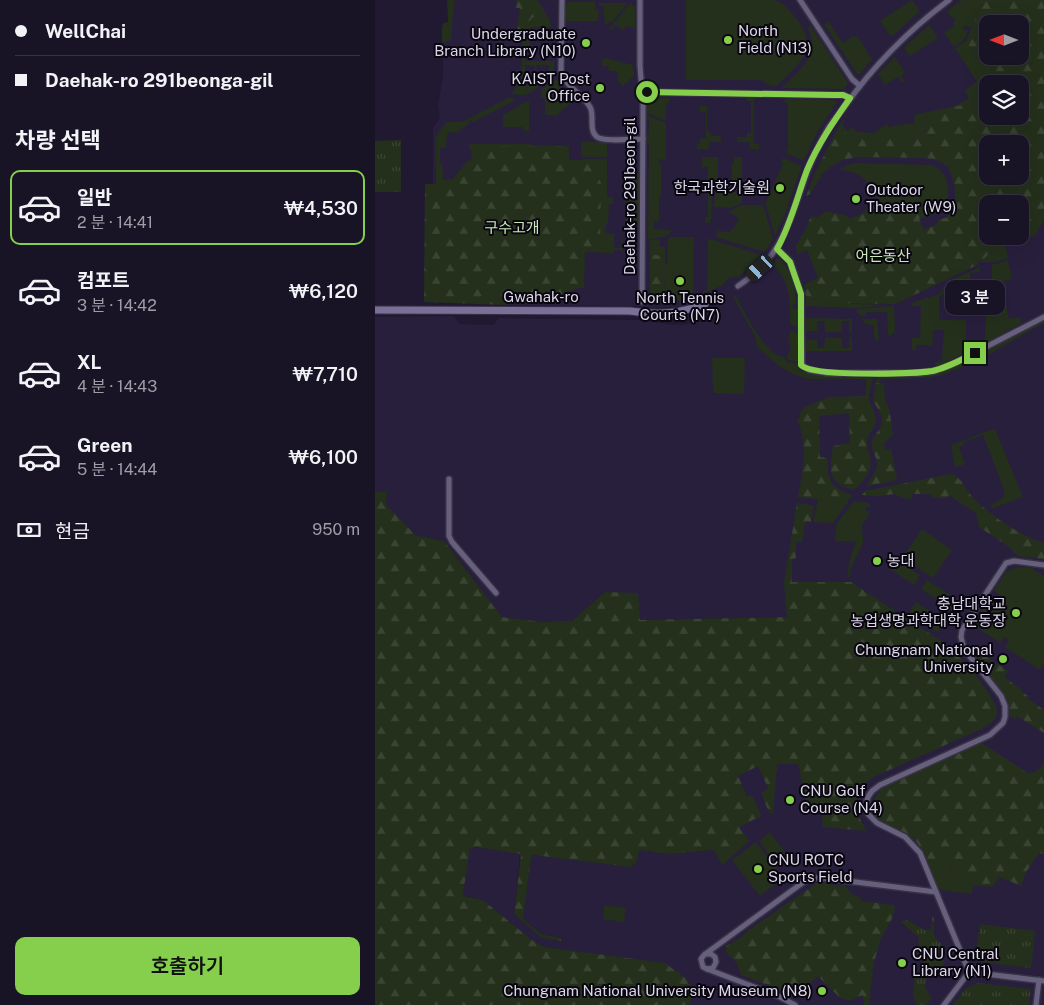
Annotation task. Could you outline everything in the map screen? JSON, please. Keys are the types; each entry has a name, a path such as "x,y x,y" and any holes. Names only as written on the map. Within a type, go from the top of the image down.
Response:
{"street":[{"path":"562,0 561,71 565,79 590,106 592,127 595,135 602,139 643,139"},
{"name":"Daehak-ro 291beon-gil","path":"640,0 640,66 644,92 642,302"},
{"path":"800,0 852,79 860,86"},
{"path":"738,286 760,268 777,249 789,226 810,166 830,126 850,98 895,46 917,25 949,0"},
{"path":"644,92 843,95 850,98"},
{"path":"777,249 790,262 801,294 801,365 809,370 827,373 918,373 934,371 951,365 1044,317"},
{"name":"Gwahak-ro","path":"375,310 630,311 650,314 672,314 705,304"},
{"path":"449,479 449,536 452,542 496,592"},
{"path":"969,972 920,853 911,842 900,834 871,819 866,804 869,794 880,785 990,735 1003,723 1006,710 1003,699 964,648 962,644 962,630 1006,563 1014,561 1044,565"},
{"path":"795,1005 778,996 703,967 701,962 705,954 809,878 823,878 936,892"},
{"path":"707,969 713,968 718,945"},
{"path":"705,954 711,954 721,971 728,977"},
{"path":"969,972 1041,980 1036,1005"},
{"path":"944,1005 969,972"}],"shaded area":[{"path":"453,0 1044,0 1044,1005 689,1005 693,992 690,984 682,975 665,964 544,947 533,941 483,900 463,895 471,847 520,853 514,914 540,937 561,938 541,934 523,919 531,858 533,855 630,867 636,863 640,850 669,854 714,850 722,865 738,827 747,796 738,776 758,766 768,788 761,793 768,810 776,764 798,764 807,808 864,823 858,814 857,804 858,796 865,782 993,700 955,651 851,582 787,617 640,620 605,592 572,621 543,622 502,617 444,541 415,535 386,504 387,492 375,491 375,317 454,316 459,324 493,325 499,318 640,320 674,325 713,321 716,318 716,306 721,302 718,295 692,304 672,307 506,305 506,299 437,193 433,183 433,128 440,118 438,106 443,75 444,31 450,31"}],"green space":[{"path":"447,0 459,0 454,1 451,40 442,43 442,26 448,22"},
{"path":"517,0 537,0 550,20 533,17 527,24 523,43 515,43 520,8 516,8"},
{"name":"North Field (N13)","path":"686,0 778,1 788,9 803,28 807,47 800,62 777,86 771,86 761,80 686,80"},
{"path":"912,0 920,11 891,37 880,21"},
{"path":"962,0 984,0 971,28 964,25 963,29 968,31 964,40 954,47 944,32 953,27 955,17 952,18 947,11"},
{"name":"어은동산","path":"984,0 1044,0 1044,220 1035,235 1029,237 1029,195 979,195 979,245 999,245 977,265 895,304 826,303 806,296 804,285 818,278 807,250 797,254 796,245 806,229 811,216 817,218 826,211 847,216 850,219 861,214 875,201 910,193 948,199 943,211 919,219 924,230 937,224 939,219 947,217 954,206 954,185 948,166 934,159 924,158 857,157 842,160 823,173 810,194 806,196 815,173 837,130 860,137 884,135 926,140 927,112 979,102 979,125 1029,125 1029,75 988,75 981,65 1029,65 1029,15 979,15 979,61 966,41"},
{"path":"568,2 595,2 595,9 599,10 598,21 565,21 566,5"},
{"path":"599,3 628,3 611,23 609,22 605,25 603,6 599,5"},
{"path":"630,3 635,7 635,28 625,26 625,29 620,29 620,26 614,26 614,29 609,29"},
{"path":"533,16 550,20 551,27 530,27 530,50 525,51 525,61 553,61 554,37 554,72 549,77 549,65 537,65 535,74 535,66 525,65 525,86 535,86 535,77 536,83 542,84 528,94 517,95 512,93 521,79 523,43 527,24"},
{"path":"828,21 843,43 853,36 858,37 872,59 860,74 857,74 824,24"},
{"path":"810,25 848,83 844,89 782,88 807,61 812,47 808,28"},
{"path":"929,25 938,38 910,56 904,48"},
{"path":"966,41 979,61 979,65 981,65 988,75 979,75 979,102 953,107 969,98 965,90 977,82 955,48"},
{"path":"895,57 905,73 901,76 905,81 902,83 898,77 885,85 878,74"},
{"path":"605,58 633,65 634,76 623,86 618,81 618,71 609,71 608,66 602,66 602,60 605,60"},
{"path":"555,79 559,81 558,86 565,93 563,96 565,98 567,95 571,99 573,94 575,101 558,115 545,115 545,98 541,98 541,90"},
{"path":"510,97 516,100 473,122 472,120 468,122 469,124 461,129 460,132 447,133 446,148 440,148 443,180 453,179 467,161 472,160 469,144 569,146 492,147 454,184 436,184 435,137 447,122 462,122"},
{"path":"647,98 669,98 669,103 666,103 666,121 647,113"},
{"path":"747,98 756,98 754,100 754,143 759,144 759,149 750,149 750,142 737,142 737,137 747,137 747,133 751,133 751,101 747,101"},
{"path":"785,99 834,100 837,102 818,131 805,158 802,160 784,152 788,150 788,103 784,102"},
{"path":"529,100 529,131 524,131 523,127 503,127 503,115"},
{"path":"700,106 707,106 707,132 710,132 711,136 721,136 721,142 709,142 709,149 697,149 700,139 706,138 706,112 700,112"},
{"path":"927,112 926,140 884,135 872,137 853,136 837,130 843,119 845,122 842,124 847,131 853,127 856,132 874,133 887,124 890,128 915,123 914,115"},
{"path":"646,115 666,123 666,160 659,159 659,163 661,163 661,196 659,196 659,221 654,221 654,229 672,230 665,236 650,239 648,239 649,145 647,144 649,120 646,119"},
{"path":"401,140 401,192 375,192 375,141"},
{"path":"581,141 607,143 607,157 581,157"},
{"name":"구수고개","path":"492,146 569,146 569,160 590,160 601,183 600,247 584,247 578,253 578,288 553,297 506,299 506,305 424,302 425,184 454,184"},
{"path":"702,157 718,157 718,184 713,192 710,223 705,223 705,218 708,217 708,167 702,167"},
{"path":"734,157 742,157 742,191 736,190 732,186 732,164 734,164"},
{"path":"784,158 800,165 801,168 775,236 765,204 783,164 780,161"},
{"path":"583,159 607,159 607,197 613,197 613,204 609,204 606,233 614,234 614,248 622,248 623,230 623,250 614,250 614,253 585,252 584,288 578,288 578,253 584,247 600,247 590,160"},
{"path":"858,163 932,165 941,171 946,179 948,199 910,193 875,201 878,195 866,180 850,171 838,170"},
{"path":"629,173 640,173 640,197 626,197 626,179"},
{"path":"718,186 729,186 733,191 742,196 742,203 730,208 714,206"},
{"path":"626,198 640,199 639,226 626,226"},
{"path":"742,205 761,205 764,207 773,239 765,251 716,237 718,229 719,231 729,232 734,228 739,219 730,214 730,211"},
{"name":"North Tennis Courts (N7)","path":"671,237 694,237 693,298 671,302 671,298 669,298 669,302 664,302 665,270 662,256 650,254 650,240 660,239 660,247 665,247 665,265 667,265 668,239"},
{"path":"708,238 761,255 739,277 729,278 723,285 695,297 695,293 703,293 703,291 707,290"},
{"path":"999,245 1005,245 1008,258 996,262 980,262"},
{"path":"650,254 662,256 665,269 664,302 654,302 650,299"},
{"path":"777,258 786,267 792,278 796,303 793,303 793,308 798,310 797,327 790,324 786,284 772,264"},
{"path":"1008,260 1012,279 1001,282 1009,319 1020,317 1021,323 978,347 977,340 985,340 986,309 982,309 982,297 991,296 992,264"},
{"path":"980,267 980,272 970,273 970,296 960,296 960,280 953,279"},
{"path":"949,282 949,289 944,289 943,295 939,295 939,320 966,320 966,348 969,348 969,350 945,363 935,366 935,362 942,361 944,330 933,330 932,350 931,345 916,345 916,350 912,350 912,338 920,338 921,306 912,306 912,303 939,294"},
{"path":"736,296 756,332 770,350 784,357 787,362 799,364 801,371 814,375 873,376 869,396 866,396 866,379 808,379 780,367 757,347 755,336 733,297"},
{"path":"806,296 826,303 890,305 857,308 806,306"},
{"path":"894,306 895,331 890,336 888,335 887,312 866,312 866,316 863,316 863,319 877,319 879,340 876,341 874,326 863,322 862,316 857,312 857,309"},
{"path":"806,318 852,319 852,333 849,333 849,321 842,321 842,332 825,332 824,321 817,321 817,331 806,331"},
{"path":"1044,320 1044,323 992,352 950,372 923,378 880,379 879,383 876,383 877,376 920,376 955,367"},
{"path":"790,330 799,336 799,362 788,360 786,357 791,351 788,338"},
{"path":"849,337 852,337 852,351 806,351 806,340 817,340 817,348 824,348 825,338 842,338 842,348 849,348"},
{"path":"712,358 745,358 744,394 715,393 713,390"},
{"path":"876,383 884,384 885,402 889,407 893,435 884,443 885,450 891,449 897,480 867,486 877,466 872,441 882,423 879,411 873,401"},
{"path":"869,396 876,419 867,440 871,461 869,471 861,483 853,490 844,487 834,479 831,468 833,446 850,443 849,413 819,416 820,457 828,458 828,472 831,482 839,489 852,495 843,509 818,499 798,497 804,458 803,439 797,420 800,417 801,411 805,407 829,397"},
{"path":"995,429 1023,497 993,508 990,506 1004,497 1003,494 1005,492 983,435 963,442 964,445 959,447 965,464 955,467 951,445"},
{"path":"951,474 961,482 974,499 997,518 1017,531 1044,542 1044,559 1018,556 1008,546 979,527 976,513 949,495 947,498 935,498 929,494 912,494 912,499 902,498 895,494 879,496 862,495 865,491"},
{"path":"375,491 387,492 386,504 415,535 444,541 502,617 543,622 572,621 605,592 638,593 640,620 787,617 784,583 797,503 814,506 811,522 805,522 802,542 796,542 796,558 792,559 792,582 851,582 943,642 970,667 993,700 997,708 996,717 991,723 981,729 868,781 860,790 856,801 858,813 866,831 823,827 822,813 807,808 798,764 777,764 773,815 768,810 761,793 768,788 758,766 738,776 747,796 753,797 761,816 739,827 749,841 722,865 714,850 669,854 640,850 636,863 630,867 533,855 531,858 523,919 541,934 561,938 561,941 540,937 514,914 521,854 475,847 470,849 464,896 483,900 533,941 544,947 665,963 683,976 690,985 693,996 689,1005 375,1005"},
{"path":"818,499 843,509 833,523 813,522"},
{"path":"854,501 869,503 871,506 866,507 866,511 871,511 862,525 863,543 851,568 850,577 848,577 850,559 856,542 835,541 836,525"},
{"path":"922,529 952,550 933,578 903,557"},
{"path":"896,559 920,575 914,585 890,569"},
{"name":"충남대학교 농업생명과학대학 운동장","path":"1017,567 1033,568 1033,571 1044,576 1044,664 1040,670 1005,647 1009,640 1004,637 1000,643 972,624 989,600 995,603 1000,595 994,591 1006,572"},
{"path":"927,580 961,602 954,612 921,589"},
{"path":"916,602 945,621 938,632 909,613"},
{"path":"973,648 1008,671 1004,677 1021,689 1028,696 1027,698 1044,710 1044,733 1017,716 1015,719 1008,715 1004,695 990,679 971,651"},
{"path":"980,742 1028,773 1037,771 1044,763 1044,854 1039,853 1026,872 1021,886 1000,877 992,887 973,885 946,865 926,858 913,838 881,821 873,812 875,798 886,785"},
{"name":"CNU ROTC Sports Field","path":"770,832 786,854 775,863 759,841"},
{"name":"CNU ROTC Sports Field","path":"756,842 783,878 760,896 732,860"},
{"path":"926,858 946,865 973,885 972,894 938,888"},
{"path":"817,883 845,886 852,894 861,898 861,901 893,905 895,907 876,955 869,1005 864,1005 863,995 850,1001 839,997 818,976 792,997 779,989 741,975 737,963 726,952 726,946 742,937 746,932"},
{"path":"604,905 626,908 624,922 603,919"},
{"path":"932,916 934,917 934,936 944,947 943,976 927,976 925,988 932,998 926,1005 917,1005 913,996 915,973 922,974 923,958 918,957 919,938 901,922 907,920 925,930 931,929"},
{"path":"980,924 1035,931 1031,968 975,961"},
{"path":"977,983 1031,989 1029,1005 953,1005 965,989"}],"place":[{"name":"North Field (N13)","path":"728,40"},
{"name":"Undergraduate Branch Library (N10)","path":"586,43"},
{"name":"KAIST Post Office","path":"600,88"},
{"name":"한국과학기술원","path":"780,188"},
{"name":"Outdoor Theater (W9)","path":"856,199"},
{"name":"North Tennis Courts (N7)","path":"680,281"},
{"name":"농대","path":"877,561"},
{"name":"충남대학교 농업생명과학대학 운동장","path":"1016,613"},
{"name":"Chungnam National University","path":"1003,659"},
{"name":"CNU Golf Course (N4)","path":"790,800"},
{"name":"CNU ROTC Sports Field","path":"758,869"},
{"name":"CNU Central Library (N1)","path":"902,963"},
{"name":"Chungnam National University Museum (N8)","path":"822,991"}],"route":[{"path":"647,92 843,95 850,98 830,126 807,170 789,226 777,249 790,262 801,294 801,365 809,370 827,373 918,373 934,371 975,353"}]}
